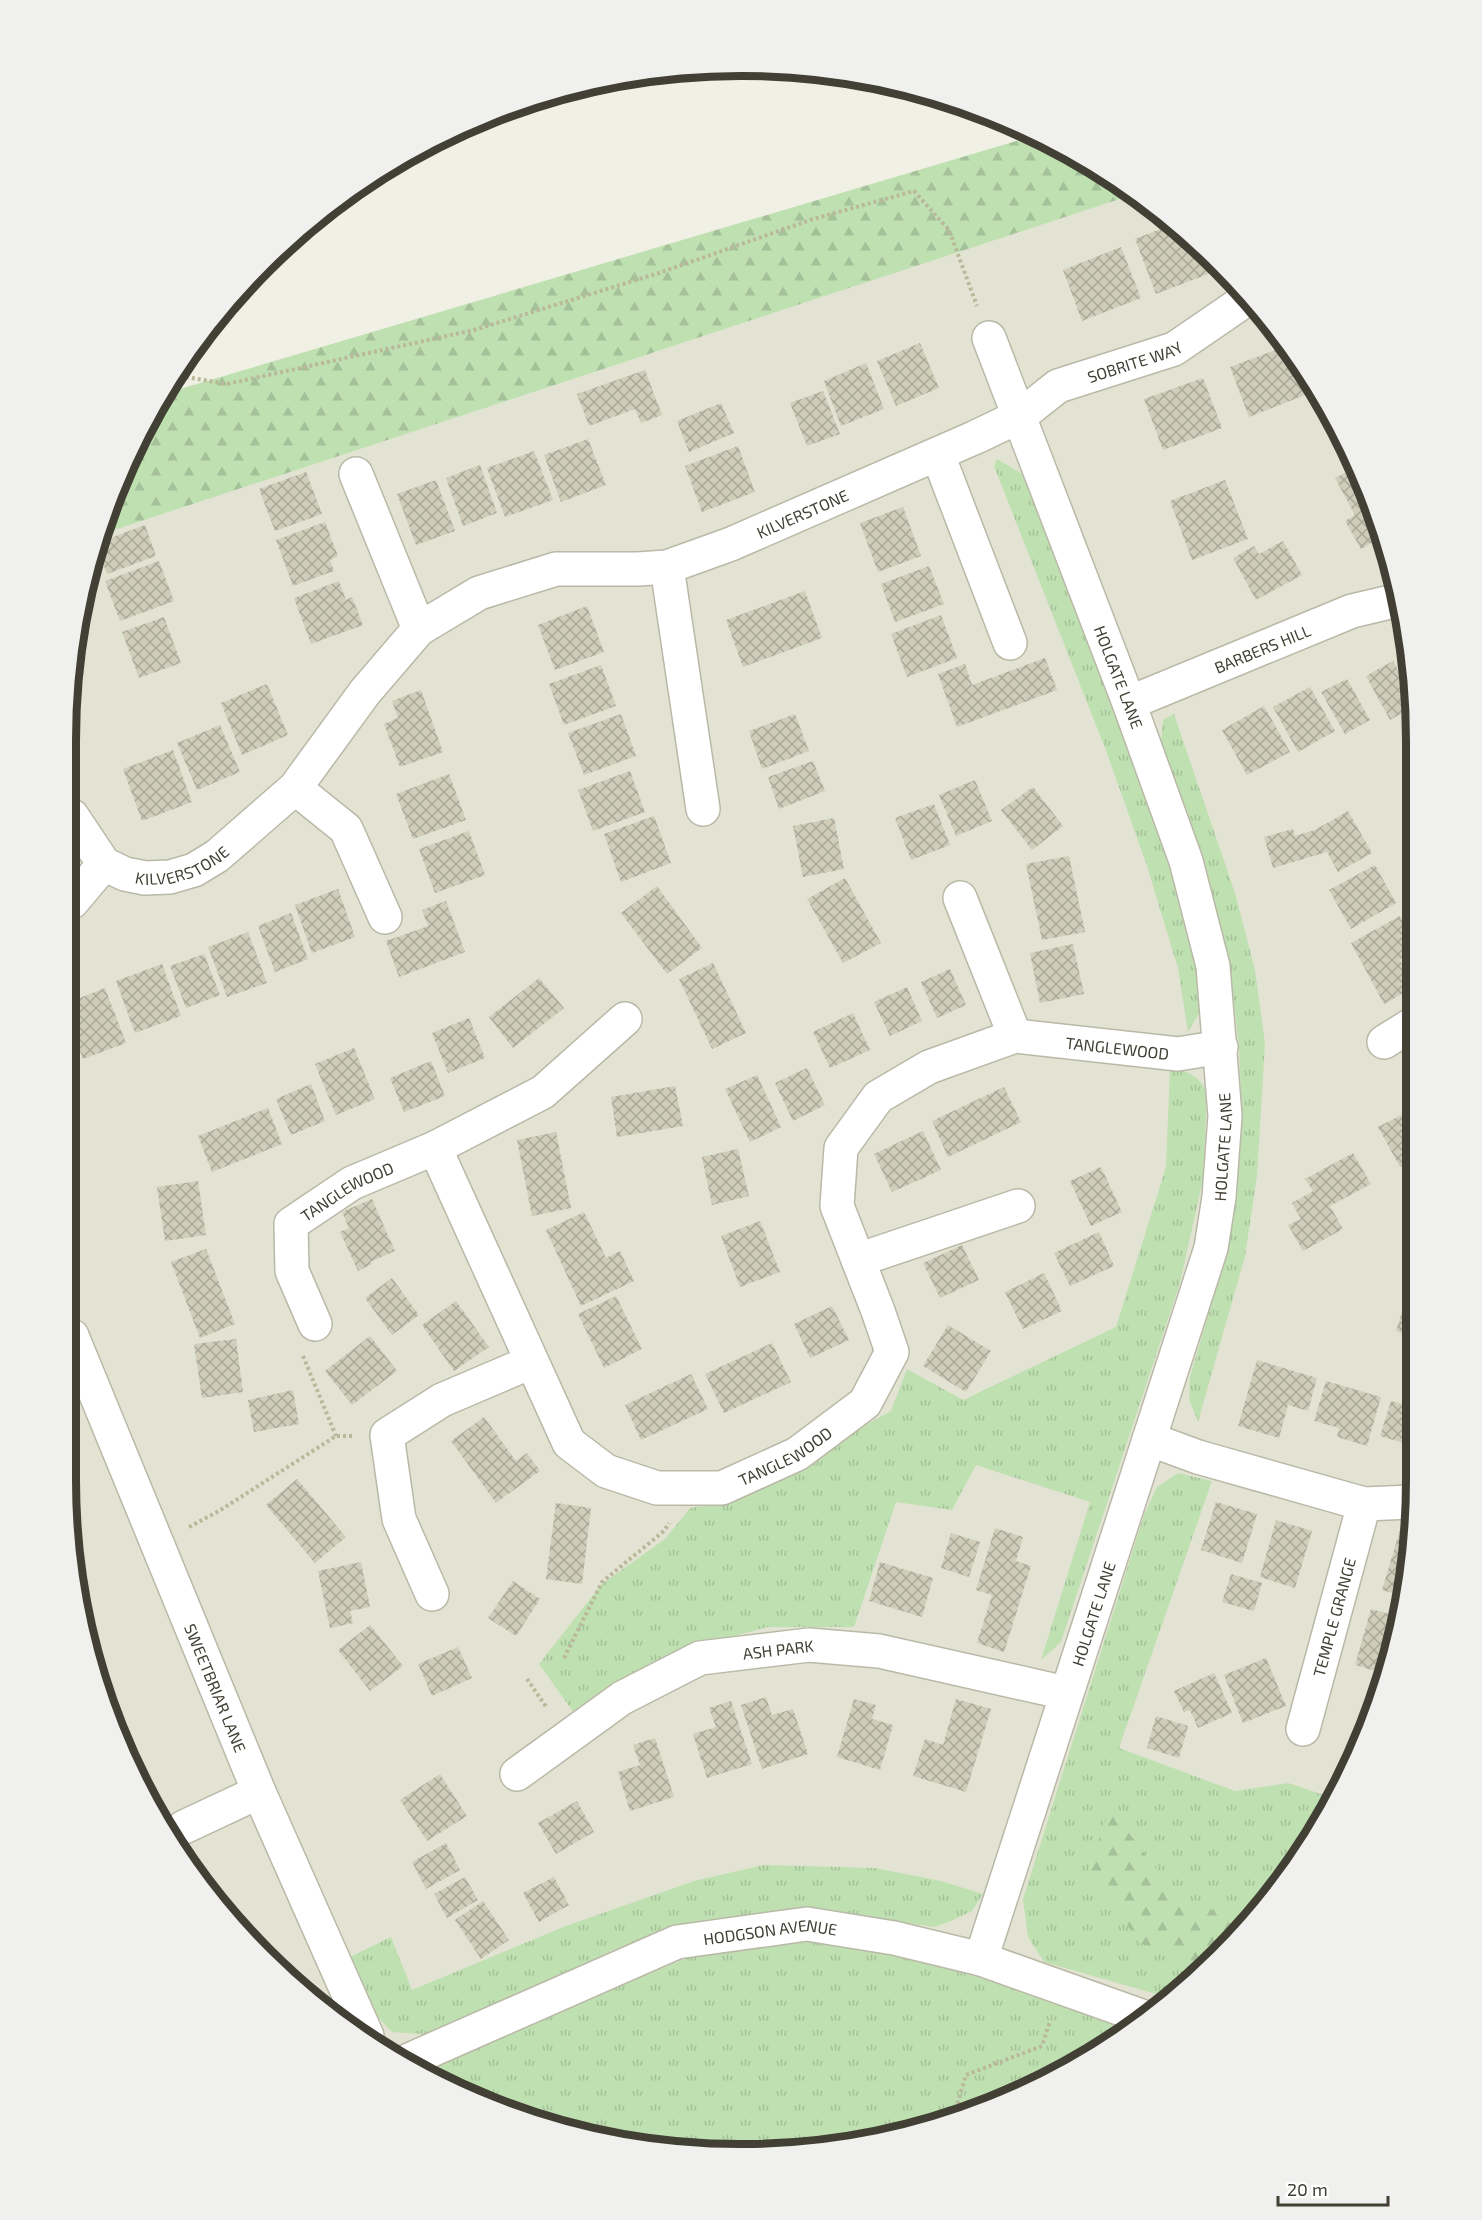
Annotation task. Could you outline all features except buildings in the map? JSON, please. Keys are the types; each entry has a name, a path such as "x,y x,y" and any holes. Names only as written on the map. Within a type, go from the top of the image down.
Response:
{"street":[{"name":"SOBRITE WAY","path":"1020,416 1058,386 1174,349 1241,303"},
{"name":"HOLGATE LANE","path":"981,1959 1211,1248 1219,1197 1225,1116 1213,966 1186,861 1129,702 989,338"},
{"name":"KILVERSTONE","path":"104,864 125,874 145,878 170,877 194,870 217,856 295,788 365,692 419,629 479,593 556,569 667,567 731,544 938,455 1020,416"},
{"path":"938,455 1010,643"},
{"path":"356,474 419,629"},
{"path":"667,567 703,808"},
{"name":"BARBERS HILL","path":"1129,702 1352,611 1391,602"},
{"path":"295,788 346,829 385,917"},
{"path":"76,822 104,864 76,897"},
{"path":"960,898 1014,1036"},
{"name":"TANGLEWOOD","path":"315,1324 292,1271 291,1224 352,1183 435,1148 543,1092 626,1020"},
{"path":"1384,1042 1406,1028"},
{"name":"TANGLEWOOD","path":"435,1148 569,1443 606,1471 657,1488 722,1488 797,1454 865,1403 892,1352 837,1206 841,1148 878,1097 929,1067 1014,1036 1178,1054 1221,1047"},
{"path":"858,1260 1018,1206"},
{"name":"SWEETBRIAR LANE","path":"76,1346 259,1792 362,2025"},
{"path":"432,1594 399,1519 387,1435 442,1400 531,1362"},
{"path":"1149,1439 1198,1457 1364,1504 1405,1502"},
{"name":"TEMPLE GRANGE","path":"1303,1730 1364,1504"},
{"name":"ASH PARK","path":"517,1774 622,1698 700,1658 809,1645 879,1651 1066,1693"},
{"path":"184,1827 259,1792"},
{"name":"HODGSON AVENUE","path":"415,2057 676,1942 807,1924 894,1938 981,1959 1135,2014"}],"path":[{"path":"185,377 227,384 474,330 659,273 810,220 914,191 949,230 989,338"},
{"path":"315,1324 294,1334 336,1436"},
{"path":"157,1544 219,1511 336,1436 387,1435"},
{"path":"564,1658 602,1582 664,1531 689,1488"},
{"path":"956,2108 966,2075 1042,2046 1050,2021 1061,2024"}],"shaded area":[{"path":"1124,198 1179,241 1211,271 1241,303 1294,372 1337,447 1370,527 1393,611 1404,698 1406,741 1406,1479 1400,1566 1383,1651 1355,1733 1337,1773 1294,1848 1241,1917 1211,1949 1179,1979 1110,2032 1035,2075 995,2093 913,2121 871,2131 828,2138 741,2144 654,2138 611,2131 569,2121 487,2093 447,2075 372,2032 303,1979 271,1949 241,1917 188,1848 145,1773 112,1693 89,1609 78,1522 76,1479 76,741 82,654 89,611 111,531"}],"green space":[{"path":"1022,139 1073,166 1124,198 111,531 145,447 177,390"},
{"path":"997,459 1026,476 1152,810 1180,893 1201,982 1200,1012 1188,1032 1178,968 1147,866 1107,753 994,466"},
{"path":"1174,714 1235,893 1255,970 1265,1044 1257,1176 1245,1256 1198,1422 1189,1399 1190,1377 1227,1251 1236,1196 1242,1119 1239,1046 1229,963 1203,856 1161,741 1163,720"},
{"path":"1170,1068 1193,1075 1207,1094 1203,1179 1180,1283 1061,1642 1041,1660 1090,1502 976,1465 952,1510 896,1502 854,1627 768,1627 687,1649 577,1717 539,1664 602,1584 665,1539 690,1508 725,1502 891,1411 907,1369 963,1400 1116,1327 1166,1167"},
{"path":"1178,1473 1212,1481 1119,1748 1235,1791 1288,1783 1325,1795 1294,1848 1241,1917 1211,1949 1159,1995 1044,1962 1028,1937 1023,1899 1144,1515 1157,1487"},
{"path":"1110,1808 1183,1904 1243,1915 1194,1965 1140,1943 1088,1870"},
{"path":"764,1865 875,1868 941,1881 983,1894 972,1911 934,1927 810,1908 699,1921 613,1950 434,2035 392,2032 368,2007 346,1959 391,1937 412,1990 566,1926 694,1881"},
{"path":"812,1939 933,1965 1051,2000 1121,2024 1035,2075 955,2108 871,2131 784,2142 741,2144 698,2142 611,2131 527,2108 487,2093 429,2065 687,1958"}]}
